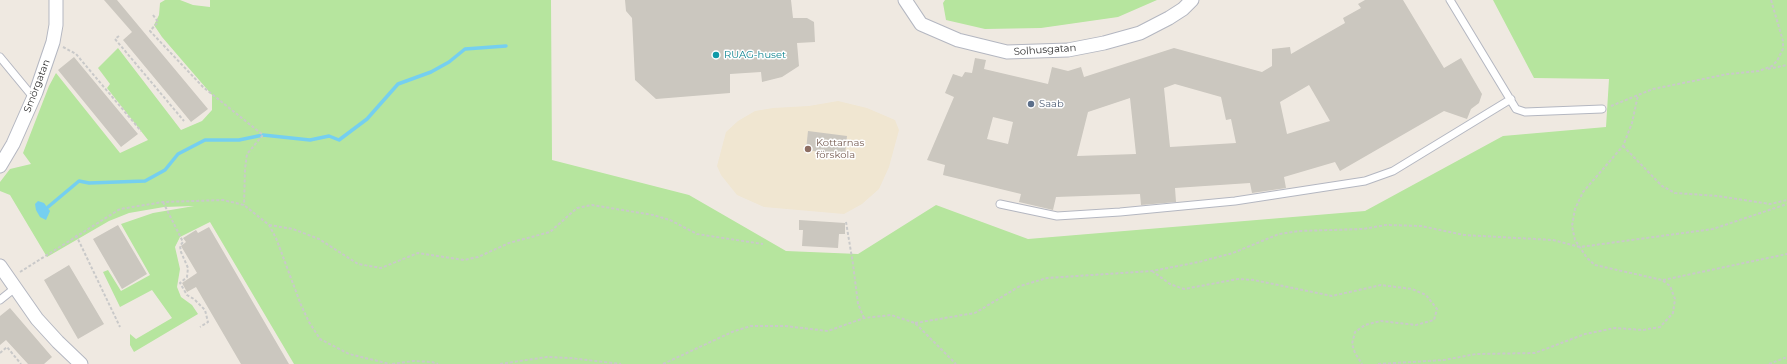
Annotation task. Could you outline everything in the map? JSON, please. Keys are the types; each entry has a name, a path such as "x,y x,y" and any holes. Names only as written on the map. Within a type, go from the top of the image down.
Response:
{"street":[{"name":"Smörgatan","path":"2,158 33,97 53,42 56,25 56,0"},
{"name":"Solhusgatan","path":"905,0 921,24 958,40 1007,52 1068,50 1104,43 1140,33 1174,15 1192,0"},
{"path":"0,266 37,319 81,364"}],"lane":[{"path":"1450,0 1516,109 1525,112 1602,109"},
{"path":"0,57 33,97"},
{"path":"1000,204 1057,216 1120,212 1235,201 1365,180 1393,171 1511,99"},
{"path":"0,300 12,284"}],"path":[{"path":"1766,69 1777,61 1783,49 1783,41 1771,0"},
{"path":"153,15 158,22 150,31 203,87 263,135 247,154 244,170 244,205"},
{"path":"119,36 115,39 184,121"},
{"path":"53,42 76,54 141,131"},
{"path":"1602,109 1653,89 1722,75 1787,65"},
{"path":"1378,364 1444,360 1476,354 1535,353 1585,334 1615,328 1643,330 1660,327 1672,313 1675,299 1670,286 1662,280 1595,265 1587,258 1575,240 1572,226 1575,208 1583,192 1623,146 1632,122 1638,95"},
{"path":"1623,146 1662,186 1675,193 1718,196 1770,204 1787,200"},
{"path":"12,284 76,235 120,209 163,202 223,200 244,205 269,225 276,238 301,305 309,322 320,338 349,354 391,364 413,362 432,362 438,364"},
{"path":"163,202 183,242 180,246 181,252 188,268 187,277 180,283 187,295 194,299 205,310 208,322 200,327"},
{"path":"915,323 975,313 1020,286 1047,278 1152,271 1199,262 1233,253 1279,234 1299,231 1363,229 1386,225 1421,226 1464,235 1553,240 1580,247 1713,229 1787,204"},
{"path":"269,225 299,231 319,239 358,264 381,268 418,253 464,260 478,257 509,243 550,232 577,208 592,205 653,215 670,220 697,234 763,244"},
{"path":"846,222 854,264 858,304 864,318"},
{"path":"76,235 120,327"},
{"path":"1662,280 1787,254"},
{"path":"1152,271 1170,284 1184,289 1238,279 1254,280 1332,296 1381,285 1412,289 1426,295 1437,309 1434,320 1416,325 1380,321 1365,325 1356,332 1352,344 1355,353 1362,364"},
{"path":"663,364 732,332 751,326 785,326 828,331 864,318 891,315 915,323 956,364"},
{"path":"0,353 7,347 21,364"},
{"path":"500,364 548,357 620,364"},
{"path":"1769,364 1787,357"}],"shaded area":[{"name":"Kottarnas förskola","path":"838,101 867,108 895,120 899,130 889,167 879,189 862,204 844,214 764,207 737,195 721,175 717,166 726,132 738,121 755,111 773,108 809,106"}],"green space":[{"path":"165,0 180,0 193,5 210,7 210,0 551,0 552,160 689,195 786,251 858,254 936,205 1028,239 1365,211 1503,136 1606,127 1609,79 1534,78 1493,0 1787,0 1787,364 294,364 210,222 180,237 175,247 180,269 177,287 181,297 192,305 198,314 134,352 130,345 130,334 136,339 172,318 152,290 120,307 103,272 108,270 121,291 150,275 121,224 153,213 194,206 164,207 129,213 109,221 47,257 10,195 0,191 0,182 10,169 31,164 23,153 49,86 56,73 120,153 148,140 107,88 110,84 98,68 118,48 181,130 202,121 212,110 212,95 162,37 154,25 159,15 160,3"},
{"path":"945,0 1157,0 1118,17 1041,28 985,29 946,20 943,3"}],"water":[{"path":"38,201 44,203 50,211 46,220 40,217 36,210 35,204"}],"building":[{"path":"104,0 117,0 208,109 191,122 123,40 132,32"},
{"name":"RUAG-huset","path":"625,0 791,0 793,18 807,18 814,22 815,42 797,43 799,66 782,77 762,82 761,72 730,74 730,93 656,99 635,80 632,18 626,11"},
{"name":"Saab","path":"1365,0 1403,0 1444,68 1461,58 1482,94 1479,103 1471,109 1467,119 1444,111 1340,171 1335,162 1284,177 1286,188 1252,193 1250,183 1175,188 1176,202 1141,205 1140,194 1056,197 1053,210 1019,202 1021,194 943,175 945,165 927,160 954,97 945,93 953,74 962,77 965,72 972,73 975,58 986,60 984,69 1048,84 1052,67 1068,71 1081,67 1084,77 1174,48 1262,72 1272,66 1272,49 1290,47 1291,54 1345,23 1343,18 1361,8 1358,4","holes":["1175,84 1221,97 1226,120 1231,119 1236,143 1170,147 1164,88","1309,85 1330,121 1287,134 1280,102","1130,98 1136,154 1077,156 1088,112","993,117 1013,122 1008,144 987,139"]},
{"path":"74,57 138,134 121,147 58,70"},
{"path":"808,131 847,136 845,155 806,150"},
{"path":"799,220 845,223 845,234 839,234 838,248 802,246 803,230 799,230"},
{"path":"118,225 147,274 122,289 93,239"},
{"path":"209,227 289,364 241,364 196,287 187,292 182,283 197,273 181,246 186,242 183,238 196,230 198,233"},
{"path":"69,265 104,324 78,339 44,280"},
{"path":"10,308 52,357 44,364 28,364 6,340 0,345 0,316"}],"waterway":[{"path":"48,207 79,181 89,183 145,181 165,170 178,154 205,140 239,140 263,135 310,140 329,136 339,140 367,119 398,84 431,72 449,62 465,49 506,46"}],"place":[{"name":"RUAG-huset","path":"716,55"},
{"name":"Saab","path":"1031,104"},
{"name":"Kottarnas förskola","path":"808,149"}]}
